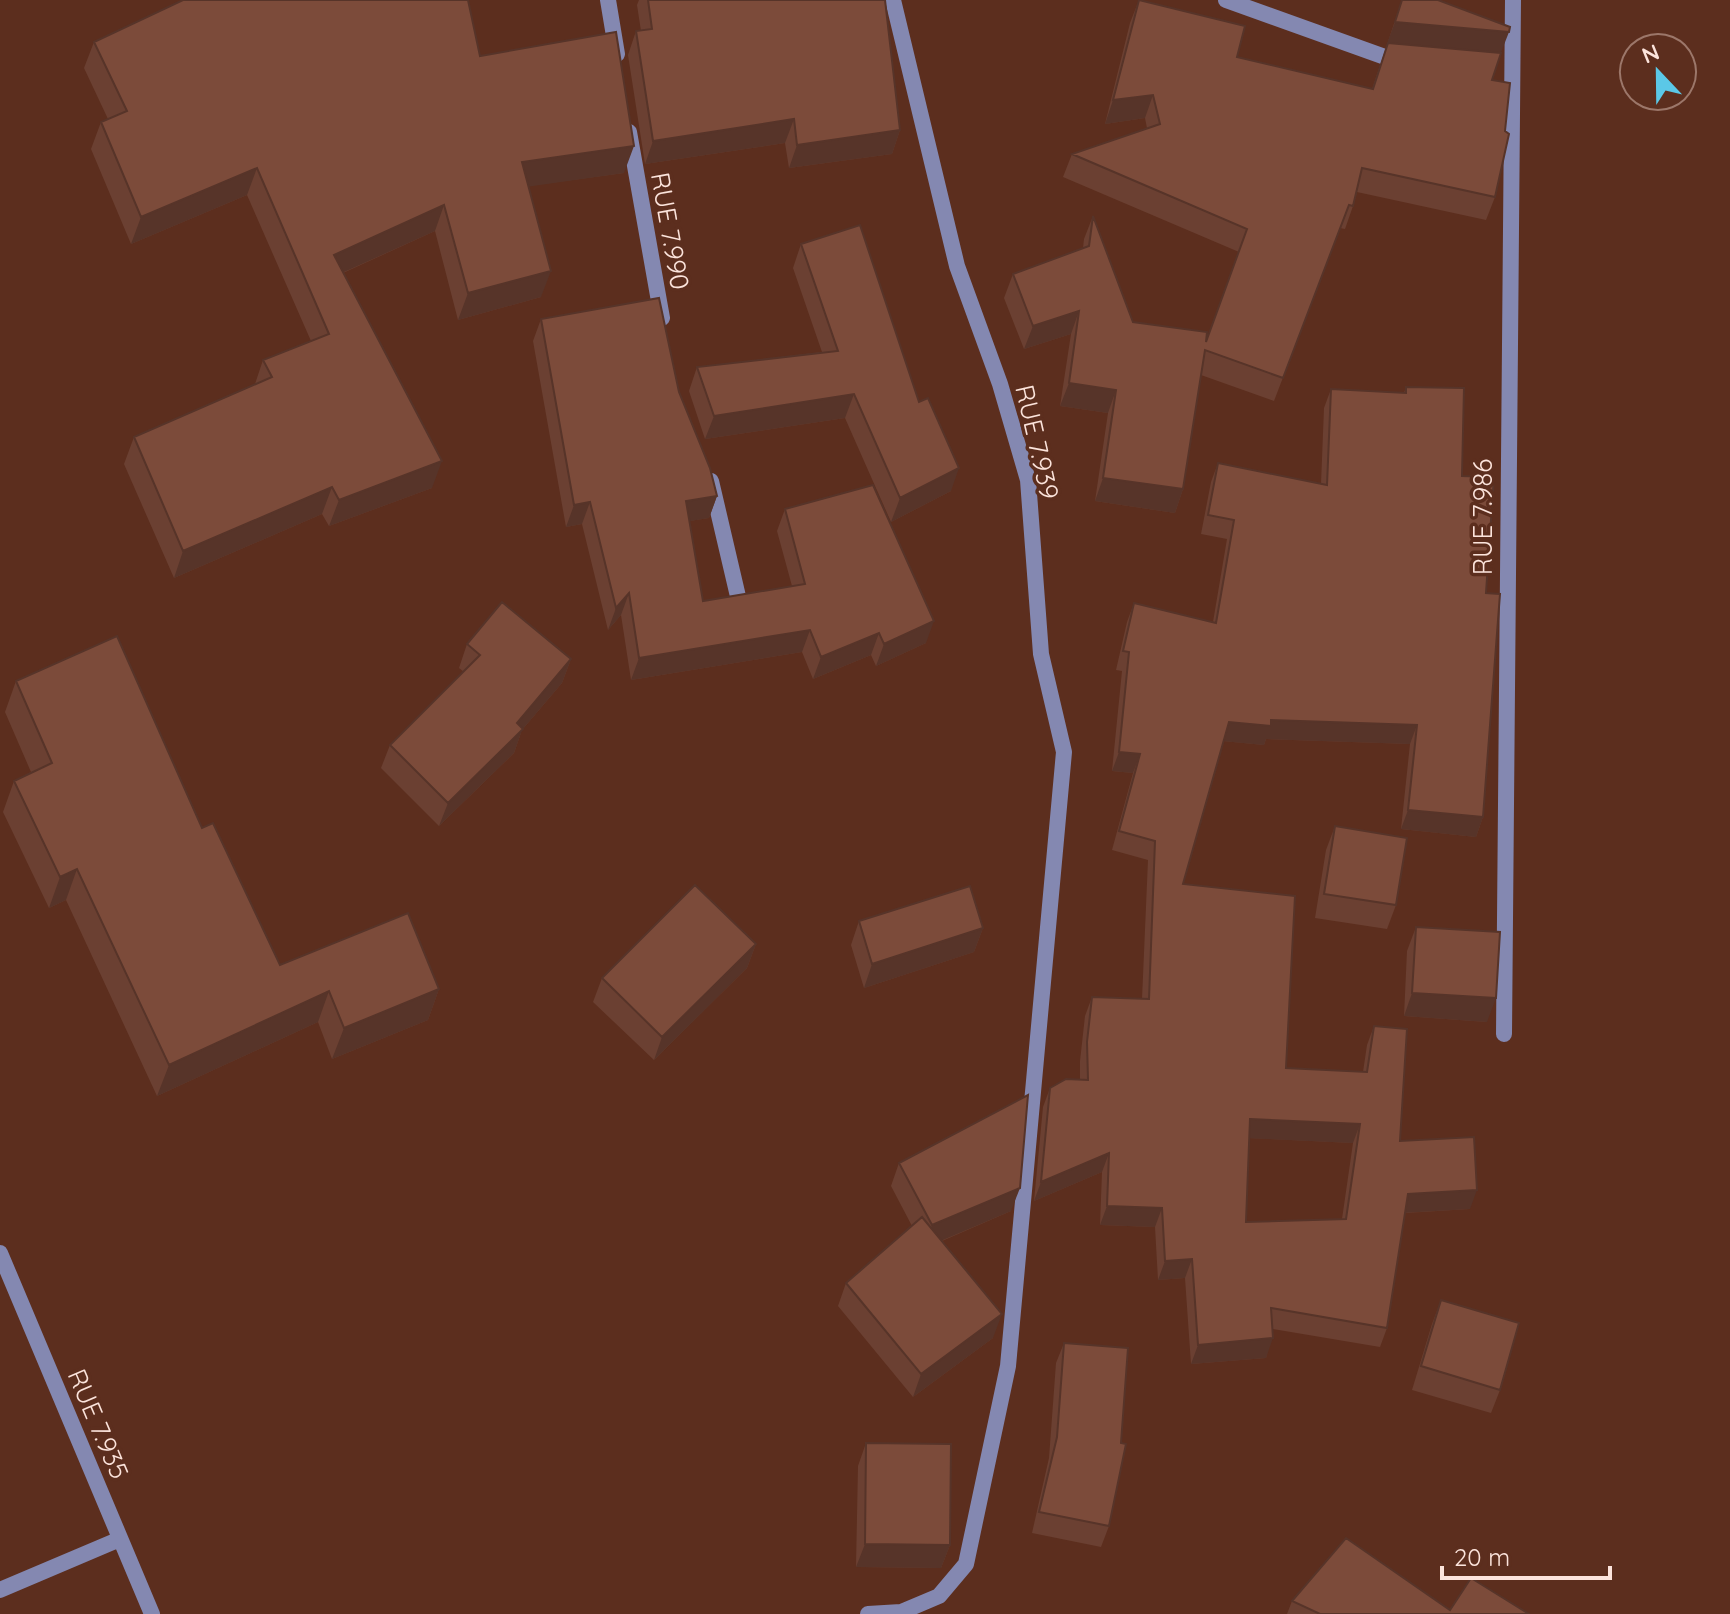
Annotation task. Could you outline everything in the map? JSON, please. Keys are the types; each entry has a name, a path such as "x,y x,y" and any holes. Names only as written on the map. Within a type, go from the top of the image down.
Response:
{"street":[{"path":"608,0 620,77"},
{"name":"RUE 7.939","path":"868,1614 901,1612 939,1596 966,1564 1008,1366 1064,752 1041,654 1028,480 1000,384 957,266 893,0"},
{"path":"1226,0 1385,57 1416,59"},
{"name":"RUE 7.986","path":"1504,1034 1502,66 1513,0"},
{"name":"RUE 7.990","path":"625,108 649,262 666,336"},
{"path":"703,461 713,487 740,605"},
{"name":"RUE 7.935","path":"0,1253 152,1614"},
{"path":"0,1590 120,1539"}],"building":[{"path":"183,0 468,0 480,56 616,32 634,146 522,162 551,271 468,293 444,205 334,255 442,461 339,500 332,487 183,551 134,437 272,377 263,360 329,334 257,168 141,217 101,122 127,111 94,42"},
{"path":"648,0 885,0 900,130 797,145 794,119 653,141 636,31 652,29"},
{"path":"1139,0 1245,26 1237,57 1373,89 1388,43 1501,53 1492,80 1510,83 1505,131 1509,134 1495,197 1362,168 1353,206 1349,205 1283,378 1205,350 1183,489 1103,478 1116,390 1069,383 1079,311 1033,326 1013,274 1089,246 1093,216 1133,322 1207,332 1206,342 1247,229 1072,154 1160,124 1153,95 1113,100"},
{"path":"1402,0 1438,0 1510,27 1509,32 1395,22"},
{"path":"860,225 919,402 928,398 959,468 900,498 854,394 714,416 697,367 838,351 801,244"},
{"path":"659,298 679,392 710,468 717,496 686,501 703,601 805,584 785,509 873,485 934,621 884,644 879,633 821,657 810,630 639,658 629,593 616,608 590,502 574,505 541,319"},
{"path":"1406,387 1464,388 1462,476 1494,477 1486,593 1500,594 1483,817 1408,810 1417,725 1271,720 1271,726 1229,722 1183,884 1295,896 1286,1068 1367,1072 1374,1026 1407,1029 1400,1141 1474,1137 1477,1190 1408,1194 1387,1328 1271,1308 1273,1338 1198,1345 1192,1259 1165,1261 1162,1208 1107,1206 1109,1153 1041,1182 1050,1088 1066,1079 1088,1080 1087,1042 1092,997 1149,999 1155,841 1119,831 1140,754 1119,752 1129,652 1123,651 1134,603 1216,623 1234,520 1208,515 1218,463 1327,485 1331,389 1406,393","holes":["1250,1119 1360,1124 1346,1219 1246,1222"]},
{"path":"502,602 571,659 517,723 523,729 448,803 390,745 480,655 467,644"},
{"path":"117,636 202,828 213,823 280,965 408,913 439,989 344,1028 329,991 169,1065 77,869 60,877 14,781 52,763 16,681"},
{"path":"1335,826 1407,838 1396,905 1324,894"},
{"path":"695,885 756,944 662,1037 602,978"},
{"path":"970,886 983,928 872,964 859,921"},
{"path":"1416,927 1500,932 1496,998 1412,993"},
{"path":"1028,1095 1020,1188 932,1225 899,1163"},
{"path":"922,1217 1002,1314 921,1374 846,1283"},
{"path":"1441,1300 1519,1323 1500,1390 1421,1366"},
{"path":"1064,1343 1128,1348 1121,1443 1126,1444 1109,1526 1039,1512 1057,1437"},
{"path":"866,1443 951,1444 950,1545 865,1544"},
{"path":"1346,1538 1450,1610 1471,1578 1529,1614 1320,1614 1292,1601"}]}
